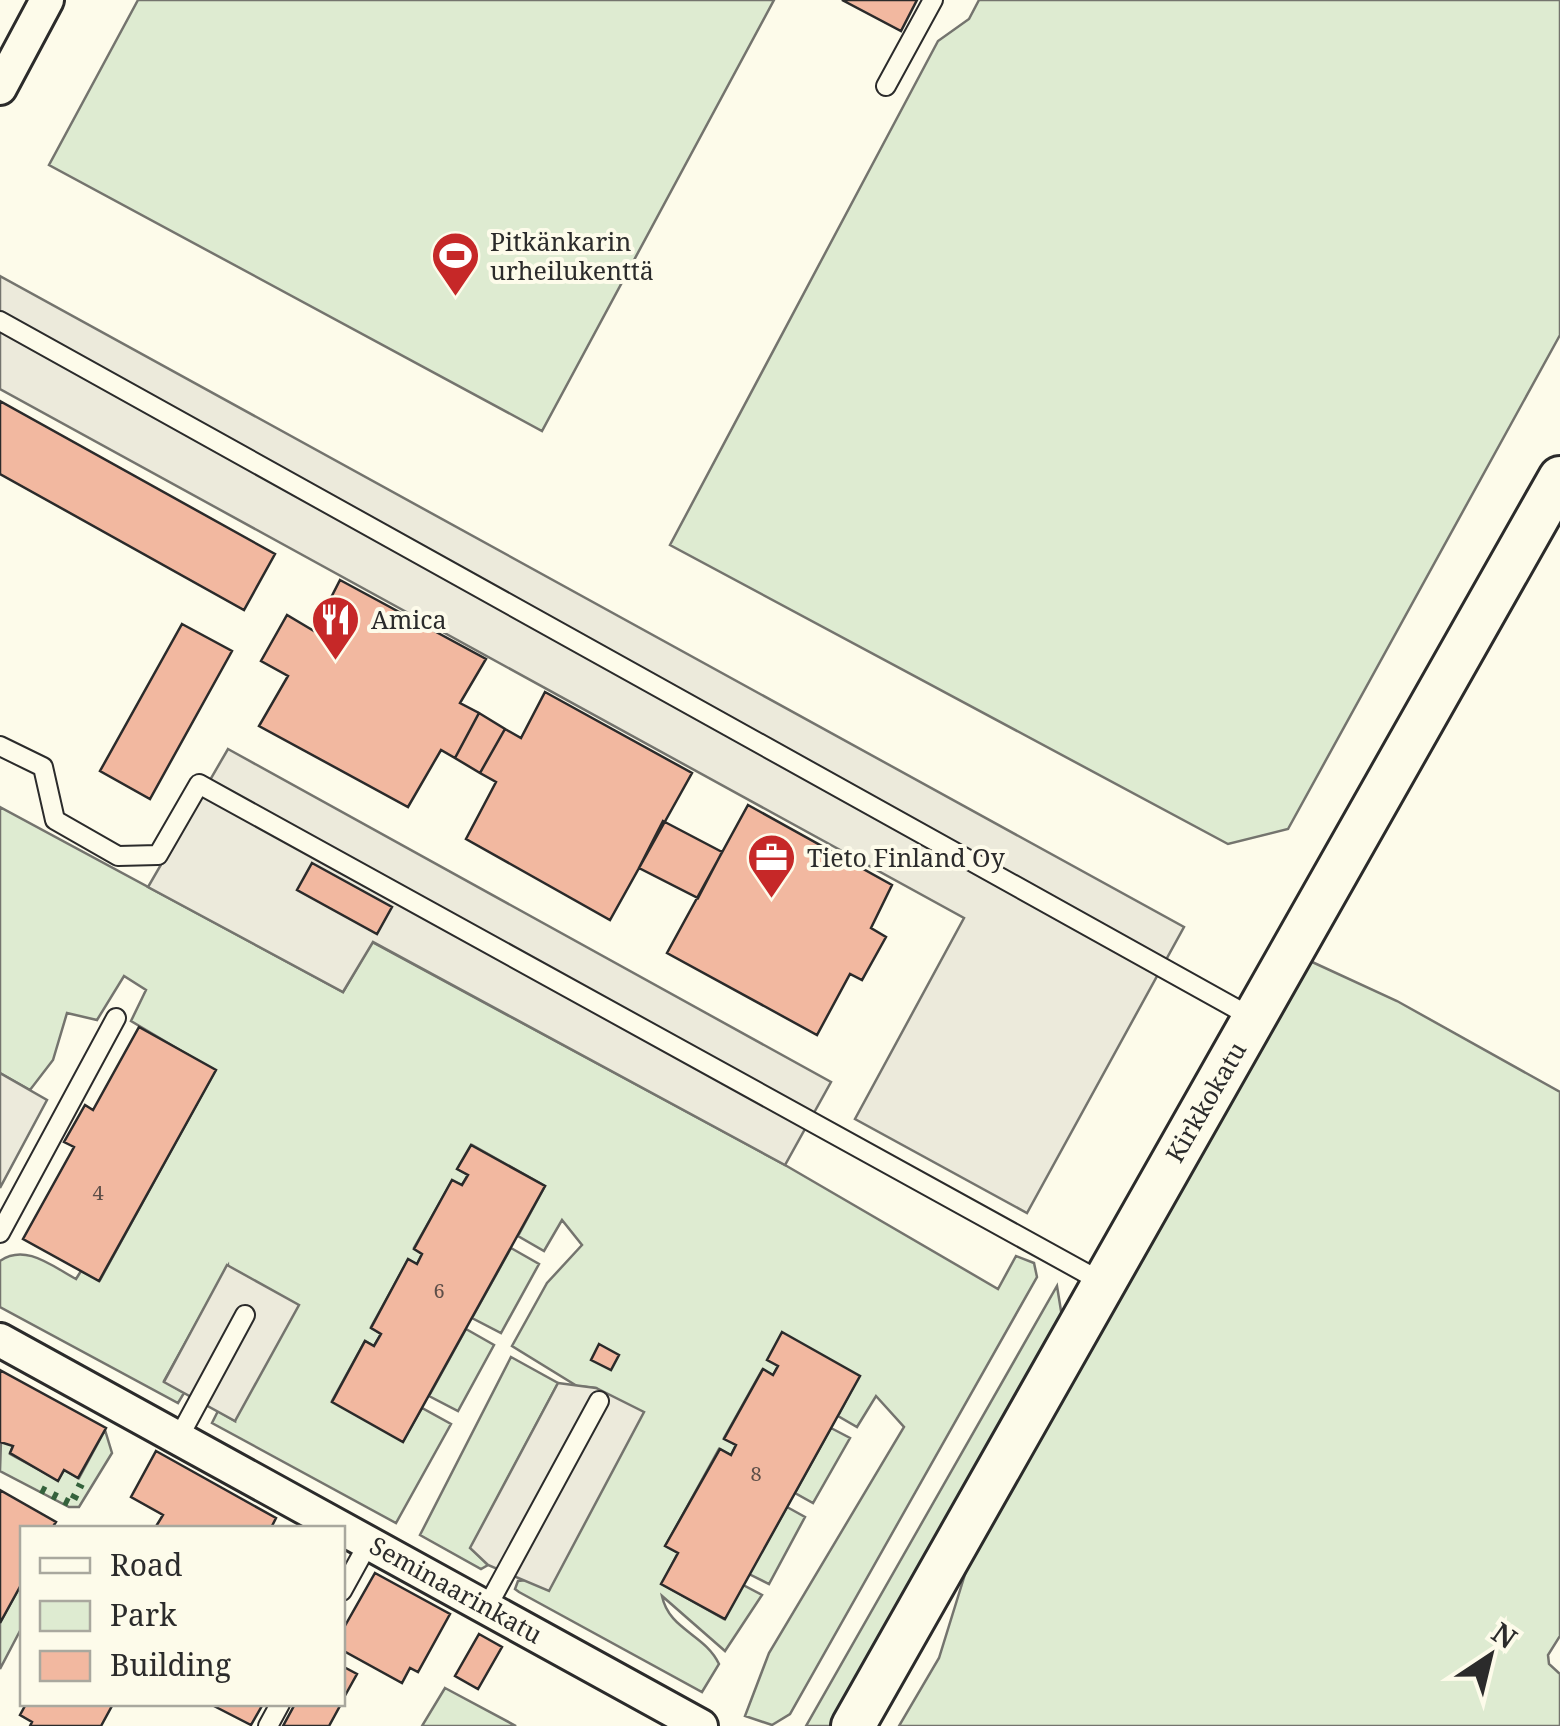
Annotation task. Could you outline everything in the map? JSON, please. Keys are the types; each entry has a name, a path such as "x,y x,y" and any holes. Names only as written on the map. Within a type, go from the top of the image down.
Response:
{"street":[{"path":"0,88 47,0"},
{"name":"Kirkkokatu","path":"854,1726 1560,478"},
{"name":"Seminaarinkatu","path":"0,1340 340,1526"},
{"name":"Seminaarinkatu","path":"345,1529 701,1726"}],"lane":[{"path":"886,86 932,0"},
{"path":"0,322 1253,1018"},
{"path":"0,746 43,767 55,820 118,856 158,855 199,784 1102,1282"},
{"path":"0,1234 116,1018"},
{"path":"179,1437 245,1314"},
{"path":"487,1607 600,1401"},
{"path":"345,1586 369,1542"}],"green space":[{"name":"Pitkänkarin urheilukenttä","path":"138,0 774,0 542,431 49,165"},
{"path":"979,0 1560,0 1560,335 1288,829 1228,844 670,545 938,41 969,19"},
{"path":"0,807 343,992 372,942 785,1165 998,1289 1016,1256 1034,1263 1037,1277 790,1714 772,1725 745,1716 769,1653 904,1427 876,1396 857,1427 838,1416 859,1376 778,1366 773,1375 762,1370 724,1438 736,1445 731,1455 719,1449 666,1545 678,1553 662,1584 724,1619 743,1585 762,1595 725,1651 662,1596 672,1617 719,1664 702,1692 519,1592 515,1589 518,1581 527,1580 549,1590 596,1388 577,1386 512,1346 547,1283 582,1245 562,1220 544,1251 518,1236 545,1186 472,1145 458,1169 468,1175 462,1185 452,1181 414,1248 422,1254 417,1264 408,1260 371,1327 381,1334 374,1346 365,1341 332,1401 403,1441 422,1408 451,1424 396,1523 212,1423 218,1411 235,1421 228,1266 164,1381 184,1393 178,1403 0,1307 0,1261 9,1256 29,1255 76,1279 81,1271 100,1280 215,1071 131,1021 146,990 124,976 97,1020 67,1013 53,1060 30,1090 0,1073"},
{"path":"1310,961 1397,1001 1560,1092 1560,1636 1548,1655 1549,1664 1560,1674 1560,1726 899,1726 939,1658 966,1571"},
{"path":"511,1248 539,1264 501,1333 472,1318"},
{"path":"1057,1286 1062,1317 833,1726 806,1726"},
{"path":"466,1329 494,1345 458,1411 429,1396"},
{"path":"511,1357 558,1383 471,1548 488,1565 481,1569 420,1535"},
{"path":"831,1428 850,1438 813,1503 795,1493"},
{"path":"105,1430 112,1453 79,1507 69,1507 0,1471 1,1440 13,1446 10,1454 58,1480 64,1470 79,1478"},
{"path":"787,1507 805,1517 769,1584 749,1574"},
{"path":"20,1587 20,1631 0,1669 0,1623"},
{"path":"445,1688 516,1726 422,1726"}],"shaded area":[{"path":"0,276 1184,927 1027,1213 855,1119 964,918 0,389"},
{"path":"228,749 831,1082 785,1165 373,942 343,992 148,887"},
{"path":"0,1073 47,1100 0,1188"},
{"path":"227,1265 299,1305 235,1421 164,1382"},
{"path":"558,1383 596,1388 644,1412 549,1591 488,1565 470,1548"}],"building":[{"path":"842,0 917,0 901,31"},
{"path":"0,401 275,554 244,610 0,474"},
{"path":"340,580 486,659 460,703 479,713 455,758 441,750 408,807 259,726 288,676 261,661 287,615 314,631"},
{"path":"182,624 232,651 150,799 100,771"},
{"path":"545,692 692,773 610,920 466,839 496,782 480,773 505,729 521,738"},
{"path":"479,713 505,729 480,773 455,758"},
{"path":"748,805 892,885 871,928 886,937 862,980 850,974 817,1035 667,953"},
{"path":"663,821 722,852 698,898 639,868"},
{"path":"312,863 392,907 377,934 297,890"},
{"path":"139,1027 216,1070 99,1281 23,1239 74,1147 64,1142 85,1105 93,1110"},
{"path":"471,1145 545,1186 403,1442 332,1402 365,1341 374,1346 381,1334 371,1328 408,1259 417,1264 422,1254 414,1249 452,1180 462,1185 468,1175 457,1169"},
{"path":"782,1332 860,1376 725,1619 661,1584 678,1553 665,1546 720,1449 731,1455 736,1445 724,1439 763,1369 773,1375 778,1366 767,1360"},
{"path":"599,1344 619,1355 611,1370 591,1360"},
{"path":"0,1370 106,1428 78,1478 64,1470 58,1481 10,1453 13,1446 0,1442"},
{"path":"156,1451 276,1518 272,1526 156,1526 163,1515 131,1497"},
{"path":"0,1490 56,1522 53,1526 20,1526 20,1587 0,1623"},
{"path":"375,1573 450,1614 418,1672 410,1668 402,1683 345,1652 345,1626"},
{"path":"479,1634 502,1647 478,1689 455,1676"},
{"path":"345,1668 357,1674 345,1696"},
{"path":"25,1706 112,1706 101,1726 30,1726 32,1722 20,1715"},
{"path":"214,1706 262,1706 251,1725"},
{"path":"294,1706 340,1706 329,1726 283,1726"}],"hedge":[{"path":"41,1489 71,1504 81,1484"}],"place":[{"name":"Pitkänkarin urheilukenttä","path":"455,298"},
{"name":"Amica","path":"336,662"},
{"name":"Tieto Finland Oy","path":"772,900"}]}
